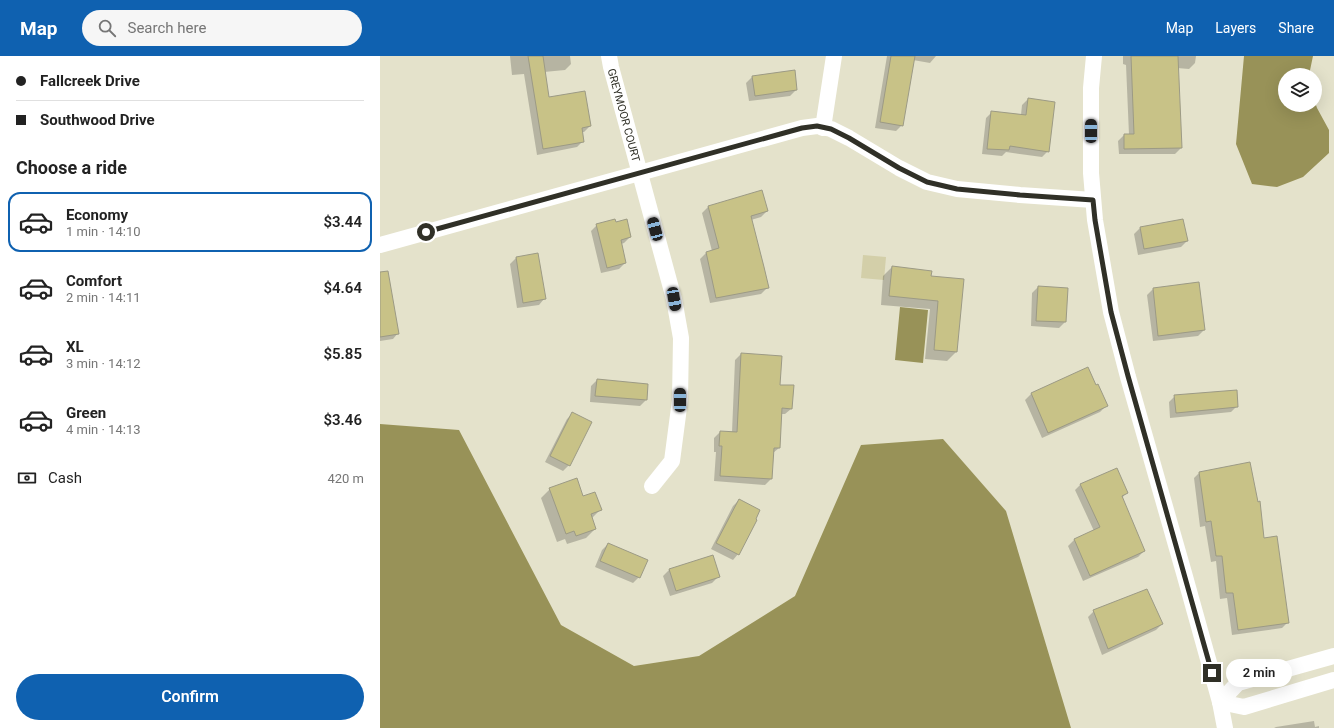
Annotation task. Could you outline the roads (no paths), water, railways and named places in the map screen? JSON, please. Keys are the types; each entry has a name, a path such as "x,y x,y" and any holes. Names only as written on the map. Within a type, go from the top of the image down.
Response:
{"street":[{"name":"GREYMOOR COURT","path":"609,56 674,299 681,338 680,400 672,461 652,486"},
{"path":"824,128 834,56"},
{"path":"1094,56 1091,88 1091,173 1095,220 1111,312 1220,702 1225,728"},
{"path":"380,245 802,128 817,126 831,129 849,138 899,168 927,182 957,189 1093,200"},
{"path":"1220,702 1238,683 1334,656"},
{"path":"1220,702 1244,707 1334,680"}]}
